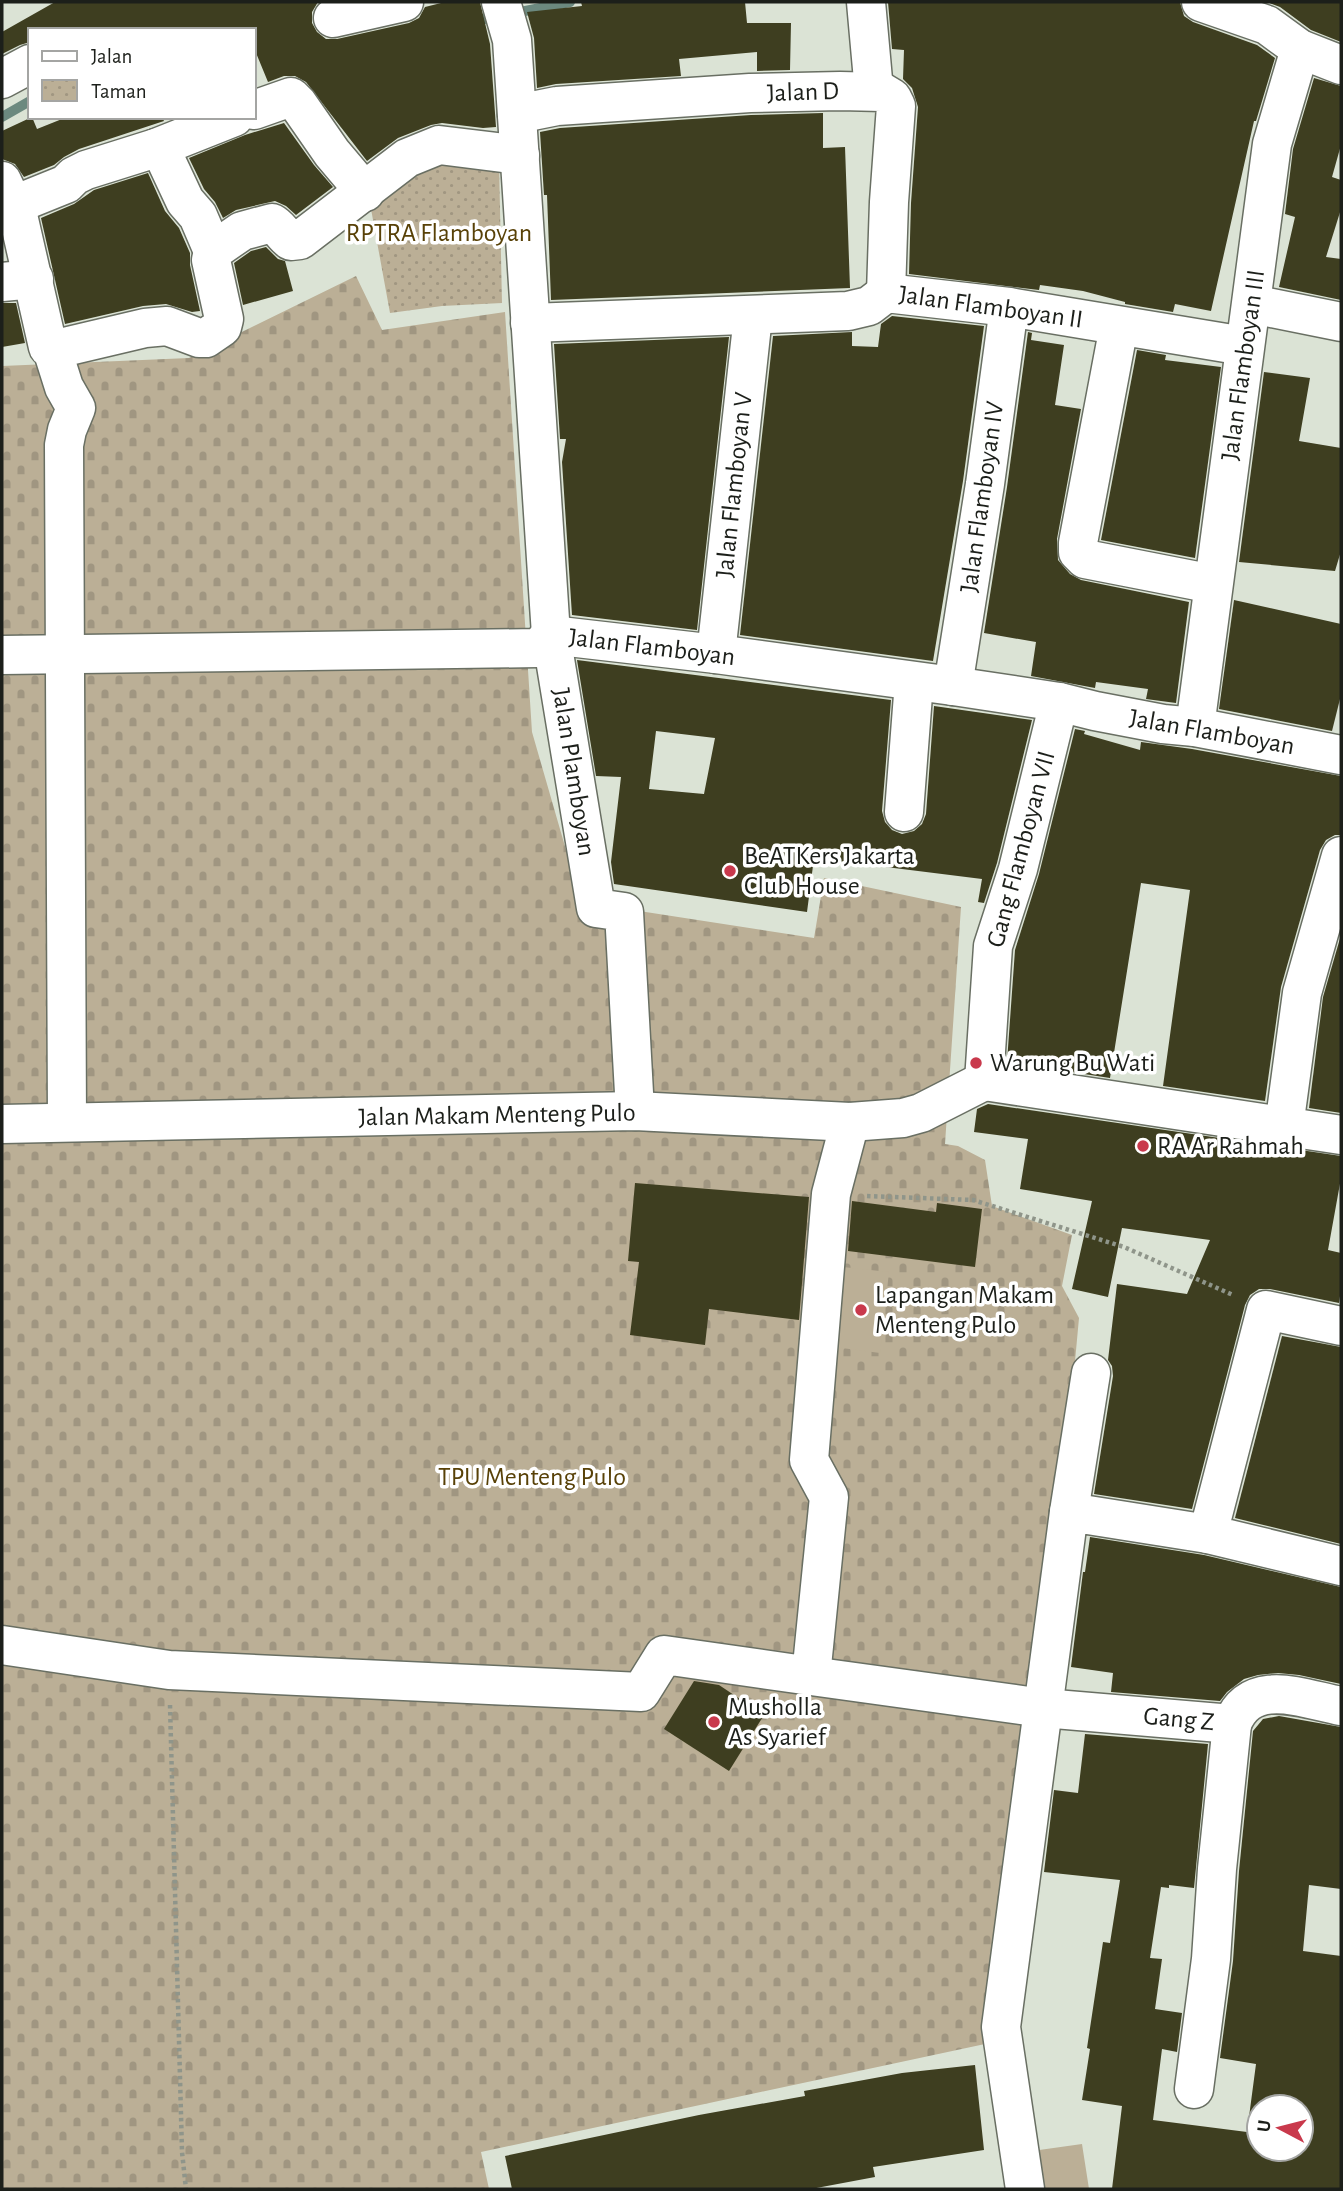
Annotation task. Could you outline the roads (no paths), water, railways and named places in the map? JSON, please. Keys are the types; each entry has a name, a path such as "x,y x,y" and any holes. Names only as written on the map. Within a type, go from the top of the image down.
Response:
{"street":[{"path":"336,21 404,2"},
{"name":"Jalan Flamboyan","path":"501,2 512,40 551,635 716,654 1059,702 1163,724 1195,727 1341,755"},
{"path":"866,2 874,91"},
{"path":"1201,2 1267,25 1300,49 1341,65"},
{"name":"Jalan Flamboyan III","path":"1195,727 1272,144 1300,49"},
{"path":"2,79 28,65"},
{"name":"Jalan D","path":"517,114 556,106 750,93 874,91 888,94 896,107 886,293"},
{"path":"256,109 291,97 365,192"},
{"path":"67,1122 64,445 76,408 64,387 52,349 48,346 18,281 18,215 8,193 66,184 86,170 156,148 229,119"},
{"path":"213,251 242,231 272,223 278,226 284,237 291,241 300,240 407,158 439,145 520,155"},
{"path":"52,349 145,328 167,326 193,337 206,338 222,327 224,319 211,260 213,251 198,216 185,201 163,154 156,148"},
{"name":"Jalan Flamboyan II","path":"530,323 848,312 869,306 886,293 1009,307 1244,346"},
{"path":"1252,304 1341,322"},
{"name":"Jalan Flamboyan IV","path":"953,686 985,484 1009,307"},
{"name":"Jalan Flamboyan V","path":"716,654 753,316"},
{"path":"1119,326 1078,552 1085,559 1213,584"},
{"path":"2,655 538,648 551,635"},
{"name":"Jalan Plamboyan","path":"551,635 596,908 624,912 635,1111"},
{"path":"904,812 915,682"},
{"name":"Gang Flamboyan VII","path":"984,1081 993,946 1018,869 1059,702"},
{"path":"1284,1127 1302,993 1341,856"},
{"path":"984,1081 1341,1135"},
{"name":"Jalan Makam Menteng Pulo","path":"2,1124 635,1111 850,1122 903,1118 921,1113 984,1081"},
{"path":"811,1676 829,1497 809,1460 831,1194 850,1122"},
{"path":"1208,1534 1266,1310 1341,1326"},
{"path":"1025,2189 1001,2027 1069,1512 1091,1373"},
{"path":"1069,1512 1208,1534 1341,1566"},
{"name":"Gang Z","path":"2,1645 169,1670 640,1692 664,1655 1043,1708 1232,1724 1242,1706 1252,1698 1266,1693 1341,1706"},
{"path":"1194,2089 1211,1959 1232,1724"}],"waterway":[{"path":"470,22 570,2"},
{"path":"2,117 28,102"}],"place":[{"name":"BeATKers Jakarta Club House","path":"730,871"},
{"name":"Warung Bu Wati","path":"976,1063"},
{"name":"RA Ar Rahmah","path":"1143,1146"},
{"name":"Lapangan Makam Menteng Pulo","path":"861,1310"},
{"name":"Musholla As Syarief","path":"714,1722"}],"park label":[{"name":"RPTRA Flamboyan","path":"439,233"},
{"name":"TPU Menteng Pulo","path":"532,1477"}]}
